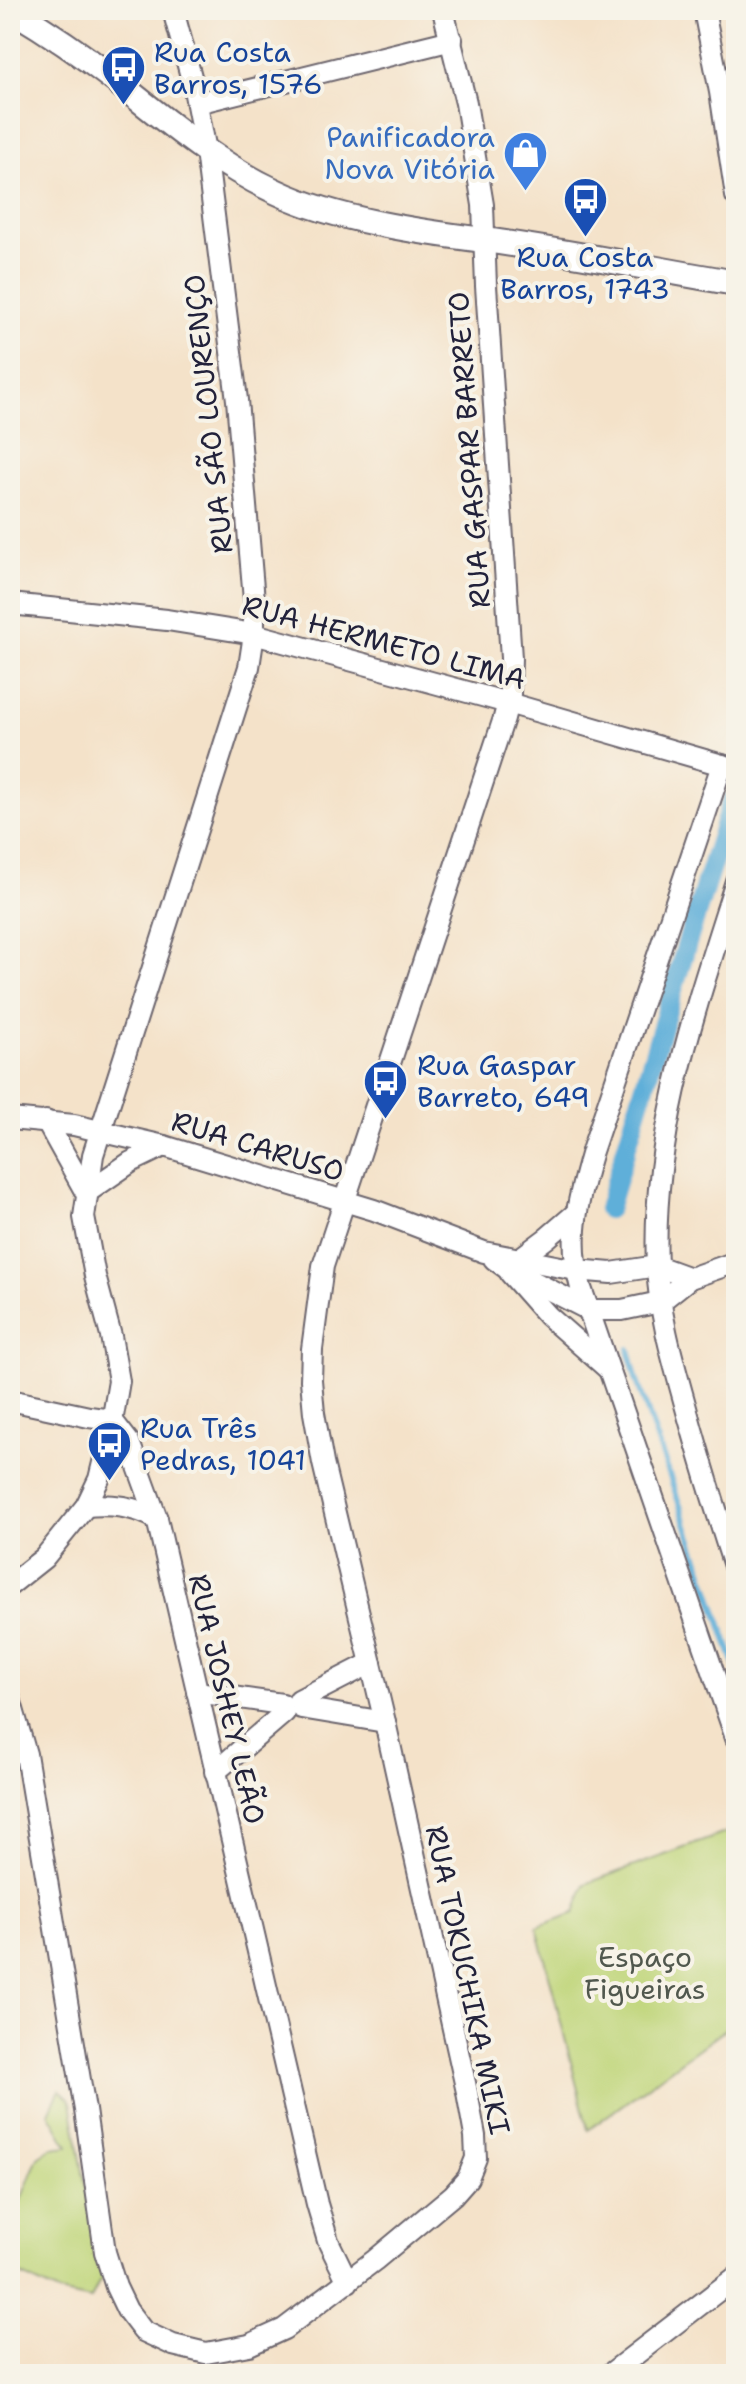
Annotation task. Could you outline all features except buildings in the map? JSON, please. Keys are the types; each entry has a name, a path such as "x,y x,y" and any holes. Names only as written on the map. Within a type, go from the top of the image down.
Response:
{"main road":[{"path":"12,10 52,34 206,151 279,194 326,210 418,231 736,283"}],"street":[{"name":"RUA SÃO LOURENÇO","path":"101,1130 249,667 254,634 242,441 206,151 173,10"},
{"name":"RUA GASPAR BARRETO","path":"344,1200 508,703 511,658 483,205 476,156 443,10"},
{"path":"704,10 736,196"},
{"path":"197,103 452,40"},
{"name":"RUA HERMETO LIMA","path":"10,604 193,623 254,634 729,767"},
{"path":"729,767 592,1151 576,1213 574,1240 586,1271 610,1371 736,1738"},
{"path":"736,881 679,1067 664,1144 650,1268 655,1304 736,1572"},
{"name":"RUA CARUSO","path":"10,1119 101,1130 344,1200 512,1263 595,1311"},
{"path":"46,1121 86,1193"},
{"path":"10,1585 44,1558 86,1506 102,1469 112,1420 119,1381 84,1217 93,1155 101,1130"},
{"path":"86,1193 131,1162 164,1146"},
{"name":"RUA TOKUCHIKA MIKI","path":"12,1713 26,1754 85,2110 105,2252 116,2287 127,2310 143,2331 173,2345 206,2353 249,2345 284,2329 348,2282 453,2195 468,2178 476,2158 467,2092 314,1413 311,1380 315,1315 323,1266 344,1200"},
{"path":"576,1213 512,1263 548,1316 610,1371"},
{"path":"595,1311 655,1304 690,1278 736,1262"},
{"name":"RUA CARUSO","path":"512,1263 611,1273 650,1268"},
{"path":"650,1268 690,1278"},
{"path":"10,1400 112,1420"},
{"name":"RUA JOSHEY LEÃO","path":"112,1420 129,1442 157,1519 317,2204 328,2241 348,2282"},
{"path":"86,1506 129,1507 157,1519"},
{"path":"215,1772 292,1706 371,1663"},
{"path":"197,1692 385,1722"},
{"path":"610,2374 736,2277"}],"green space":[{"name":"Espaço Figueiras","path":"736,1829 736,2021 588,2130 537,1927 575,1913 585,1884"},
{"path":"60,2090 71,2103 102,2280 91,2300 58,2293 10,2270 20,2235 16,2212 38,2157 51,2148 68,2146 49,2113"}],"waterway":[{"path":"608,1209 732,801"},
{"path":"629,1349 636,1378 736,1668"}],"place":[{"name":"Rua Costa Barros, 1576","path":"123,107"},
{"name":"Panificadora Nova Vitória","path":"526,192"},
{"name":"Rua Costa Barros, 1743","path":"585,239"},
{"name":"Rua Gaspar Barreto, 649","path":"386,1120"},
{"name":"Rua Três Pedras, 1041","path":"109,1483"}]}
